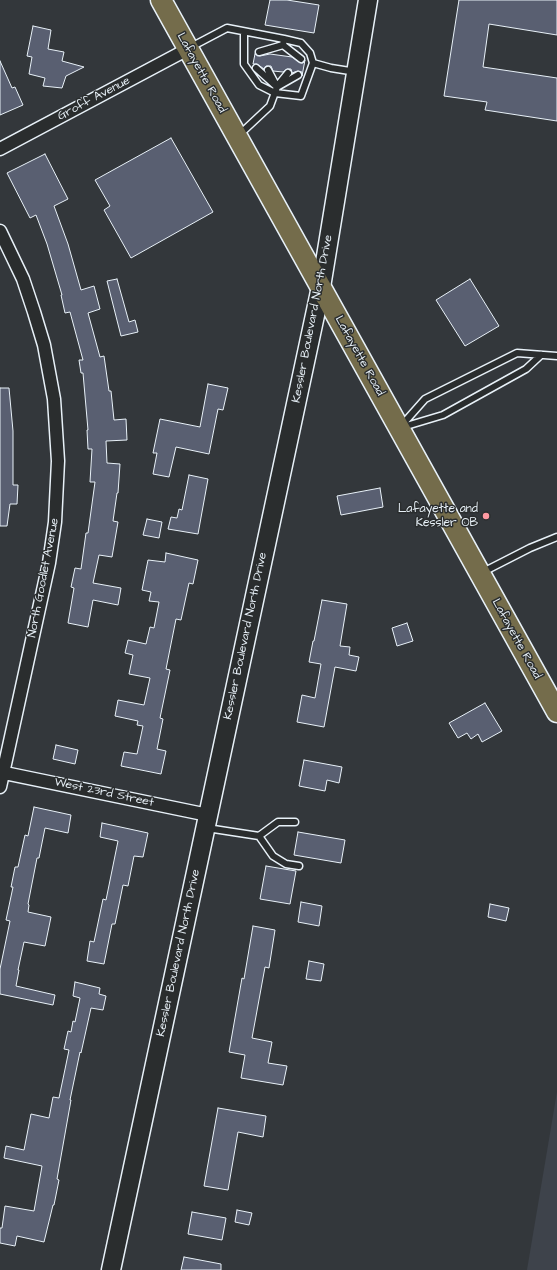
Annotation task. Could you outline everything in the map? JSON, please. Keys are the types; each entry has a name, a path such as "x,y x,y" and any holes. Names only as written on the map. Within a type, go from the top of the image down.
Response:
{"main road":[{"name":"Lafayette Road","path":"160,0 557,712"},
{"name":"Kessler Boulevard North Drive","path":"111,1270 321,288 368,0"}],"street":[{"name":"Groff Avenue","path":"0,149 188,48"},
{"name":"North Goodlet Avenue","path":"0,231 23,279 44,345 54,399 58,461 57,509 50,556 2,772 0,787"},
{"name":"West 23rd Street","path":"2,772 207,821"}],"lane":[{"path":"188,48 227,28 244,32 284,42 301,43 310,53 313,63 301,96 259,85 244,64 244,32"},
{"path":"259,52 284,42"},
{"path":"271,54 284,42"},
{"path":"284,42 290,57"},
{"path":"284,42 301,59"},
{"path":"313,63 331,68 356,72"},
{"path":"256,68 276,90"},
{"path":"268,70 276,90"},
{"path":"237,138 270,106 276,90 288,73"},
{"path":"276,90 298,75"},
{"path":"399,428 425,400 517,353 557,356"},
{"path":"399,428 442,415 526,369 541,355"},
{"path":"480,573 530,548 557,537"},
{"path":"207,821 259,836 273,856 286,864 299,866"},
{"path":"259,836 278,822 295,822"}],"shaded area":[{"path":"557,1092 557,1270 527,1270"}],"building":[{"path":"270,0 287,0 319,5 314,33 265,25"},
{"path":"459,0 557,0 557,35 489,24 483,67 557,78 557,121 485,110 487,102 444,96"},
{"path":"33,26 51,30 48,49 64,52 62,61 84,67 66,76 62,88 43,86 45,78 29,74 32,57 27,56"},
{"path":"255,54 260,56 270,54 292,57 301,63 305,60 302,76 302,72 298,71 292,73 291,69 287,69 283,72 273,71 271,66 266,66 264,69 257,64 253,64"},
{"path":"0,61 12,88 15,87 23,105 0,115"},
{"path":"171,138 213,212 131,258 104,210 110,206 95,180"},
{"path":"45,154 68,199 54,206 68,244 81,290 94,286 100,309 88,313 100,357 104,356 109,391 111,391 114,420 126,419 127,440 106,441 107,463 120,464 118,493 113,521 118,522 112,557 99,555 93,583 121,588 118,605 93,600 88,627 68,623 74,588 71,587 75,568 81,569 95,482 90,482 92,449 88,449 88,430 83,373 81,373 79,360 83,360 70,312 65,313 62,295 47,244 36,215 30,218 7,173"},
{"path":"117,279 129,322 135,320 138,332 121,336 107,281"},
{"path":"470,279 499,326 465,346 436,300"},
{"path":"208,384 228,388 223,410 218,409 209,454 176,447 169,477 153,474 157,453 153,453 160,419 200,427"},
{"path":"0,388 9,388 13,431 13,485 18,485 17,504 10,504 7,526 0,526"},
{"path":"189,475 208,479 198,534 168,529 171,517 177,518 179,509 182,510"},
{"path":"380,488 383,507 341,515 337,496"},
{"path":"147,519 162,522 159,538 143,535"},
{"path":"166,553 198,560 193,584 189,583 181,620 176,619 166,669 170,670 160,718 163,719 157,749 166,751 161,774 121,766 124,752 137,754 143,726 137,725 138,721 115,716 118,700 144,705 150,678 129,674 133,655 125,653 128,640 146,644 150,627 154,628 159,602 149,601 151,592 142,590 148,560 165,562"},
{"path":"322,600 347,604 340,646 350,647 349,655 359,657 356,671 335,667 324,727 297,722 302,695 315,698 321,664 309,662"},
{"path":"407,623 413,641 397,646 392,628"},
{"path":"485,703 502,731 482,742 478,734 471,739 467,733 458,738 449,723"},
{"path":"56,745 78,750 75,764 53,759"},
{"path":"304,760 342,767 339,783 327,780 325,791 299,786"},
{"path":"34,807 71,815 68,833 45,828 39,858 37,858 28,904 28,912 51,917 45,946 24,942 16,986 55,995 53,1005 0,994 0,969 10,921 6,920 13,887 11,887 15,867 18,867 25,835 28,836"},
{"path":"102,823 148,833 143,857 134,856 128,886 123,885 115,924 112,924 104,964 87,961 90,941 94,942 103,899 106,900 118,841 100,837"},
{"path":"298,832 345,840 341,863 294,855"},
{"path":"266,866 296,871 290,904 260,899"},
{"path":"301,902 322,906 319,926 298,922"},
{"path":"490,904 509,908 506,921 488,917"},
{"path":"253,926 275,930 269,968 265,967 252,1038 272,1042 268,1063 287,1066 283,1085 241,1078 245,1055 229,1052"},
{"path":"309,961 324,964 321,981 306,979"},
{"path":"75,982 100,988 99,994 106,996 103,1010 91,1008 70,1100 54,1205 44,1242 17,1236 15,1246 0,1243 0,1228 2,1228 5,1206 34,1211 42,1166 4,1158 6,1146 24,1150 31,1114 49,1118 53,1097 59,1098 69,1050 64,1049 68,1031 71,1032 73,1021 75,1022 80,998 73,996"},
{"path":"218,1108 266,1116 263,1137 238,1132 228,1190 204,1186"},
{"path":"237,1210 252,1213 249,1225 235,1222"},
{"path":"192,1212 226,1218 222,1240 188,1234"},
{"path":"184,1257 221,1264 221,1270 181,1270"}],"place":[{"name":"Lafayette and Kessler OB","path":"486,516"}]}
